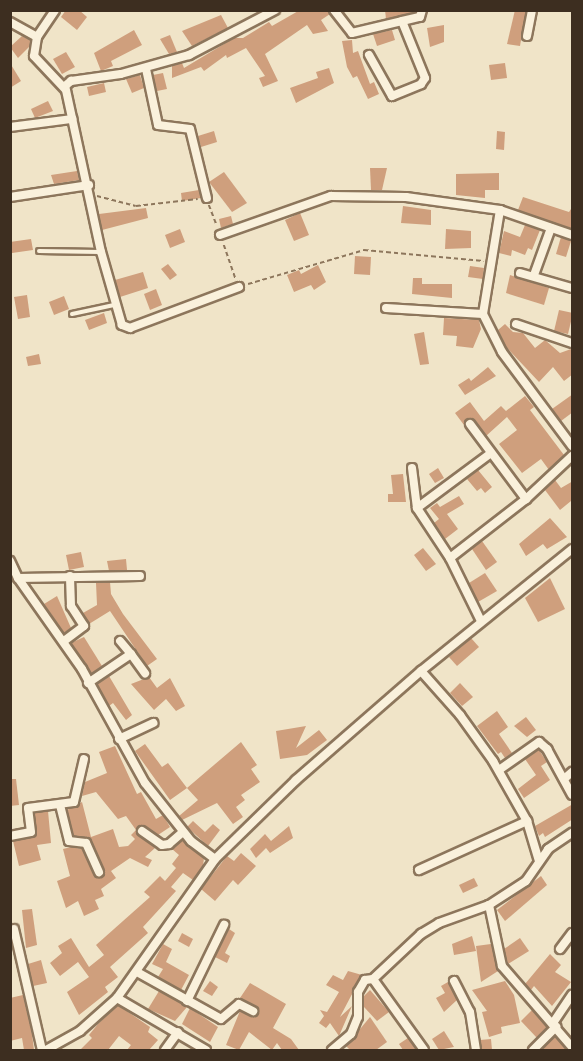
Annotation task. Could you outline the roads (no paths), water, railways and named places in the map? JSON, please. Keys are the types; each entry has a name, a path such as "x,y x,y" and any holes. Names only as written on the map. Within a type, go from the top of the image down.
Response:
{"street":[{"path":"55,10 37,37 34,56 65,90 91,195 101,252 114,305 122,325 130,328 239,287"},
{"path":"65,90 71,81 146,69 189,55 275,10"},
{"path":"334,10 352,33 420,17 422,10"},
{"path":"527,36 532,10"},
{"path":"369,55 392,96 421,84 425,78 402,21"},
{"path":"10,22 37,37"},
{"path":"146,69 158,125 190,129 207,198"},
{"path":"10,127 72,119"},
{"path":"10,197 88,185"},
{"path":"220,235 331,196 406,197 500,210 573,235"},
{"path":"500,210 483,314 502,352 573,446"},
{"path":"534,275 551,228"},
{"path":"520,273 534,275 573,288"},
{"path":"386,308 483,314"},
{"path":"516,324 573,343"},
{"path":"470,424 526,499"},
{"path":"417,508 491,453"},
{"path":"450,558 526,499 573,456"},
{"path":"412,468 417,508 450,558 481,621"},
{"path":"14,929 44,1050 80,1030 117,998 215,859 296,780 421,670 573,549"},
{"path":"10,561 18,578 64,641 145,783 183,832 215,859"},
{"path":"64,641 84,626 71,606 70,576"},
{"path":"18,578 140,576"},
{"path":"120,641 145,674"},
{"path":"88,683 130,654"},
{"path":"421,670 460,715 499,770 527,821 539,861"},
{"path":"119,739 153,723"},
{"path":"499,770 539,742 573,795"},
{"path":"10,836 31,831 28,808 60,805 76,799 84,759"},
{"path":"564,779 573,772"},
{"path":"60,805 69,842 86,843 99,872"},
{"path":"419,870 527,821"},
{"path":"142,831 162,845 169,844 183,832"},
{"path":"332,1050 351,1034 358,1017 358,992 366,980 373,979 421,934 439,923 489,905 528,879 539,861 554,844 573,834"},
{"path":"489,905 502,966 573,1047"},
{"path":"187,1001 224,925"},
{"path":"560,949 573,933"},
{"path":"137,972 221,1018 239,1004 253,1011"},
{"path":"373,979 424,1050"},
{"path":"453,981 470,1012 476,1050"},
{"path":"533,1050 555,1025 573,995"},
{"path":"117,998 206,1050"},
{"path":"165,1050 178,1032"}],"lane":[{"path":"39,251 101,252"},
{"path":"72,314 114,305"}]}
